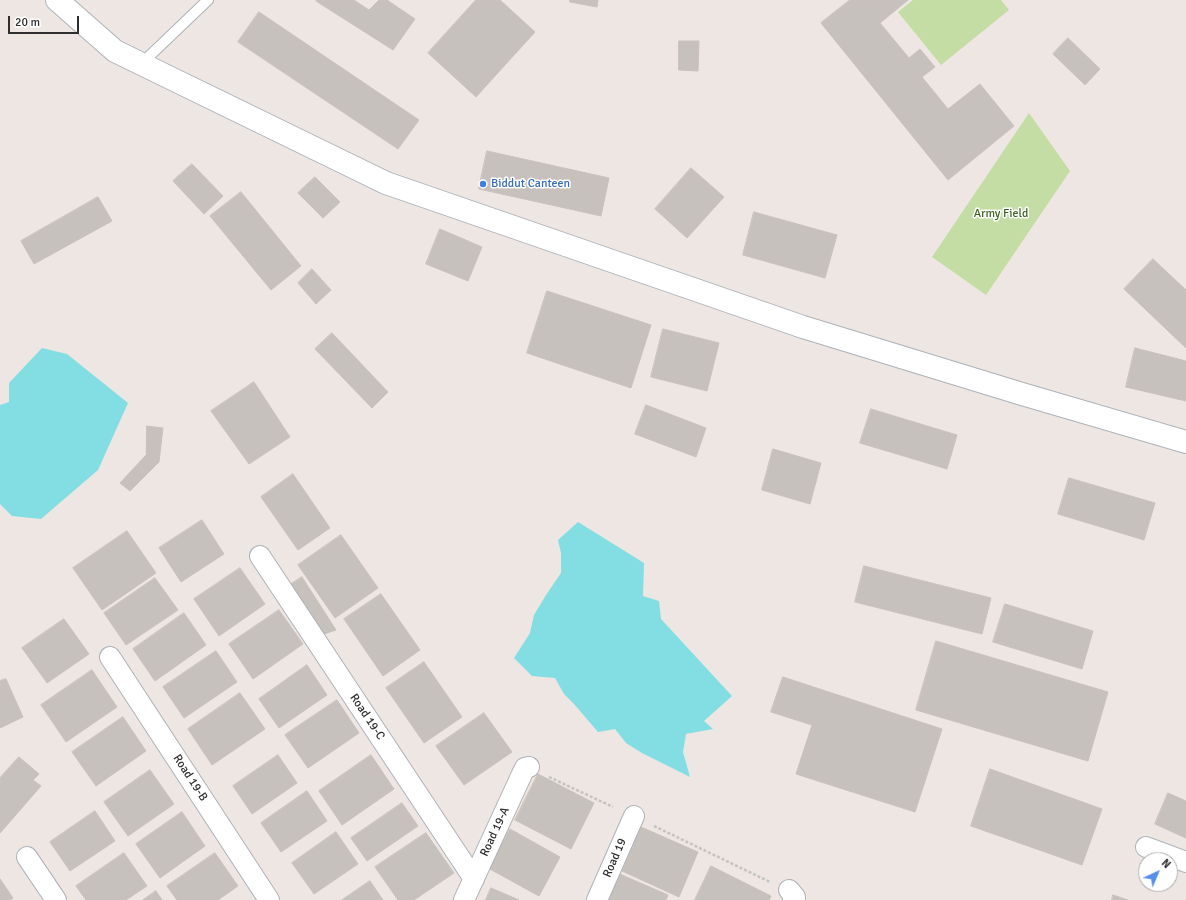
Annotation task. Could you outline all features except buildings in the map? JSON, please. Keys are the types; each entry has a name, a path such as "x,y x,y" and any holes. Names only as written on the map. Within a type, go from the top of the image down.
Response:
{"street":[{"path":"57,0 115,51 386,183 803,327 1186,442"},
{"name":"Road 19-C","path":"260,556 474,879"},
{"name":"Road 19-B","path":"110,656 269,900"},
{"name":"Road 19-A","path":"464,900 522,774 525,768 529,767"},
{"name":"Road 19","path":"597,900 634,816"},
{"path":"1146,847 1186,862"},
{"path":"27,857 56,900"}],"lane":[{"path":"141,64 208,0"}],"path":[{"path":"529,767 634,816 791,895"}],"green space":[{"path":"913,0 1001,0 1009,10 941,65 898,12"},
{"name":"Army Field","path":"1029,113 1070,171 986,295 932,257"}],"water":[{"path":"42,348 67,354 128,403 98,470 41,519 12,516 0,504 0,405 9,402 9,383"},
{"path":"578,522 644,563 643,596 659,601 661,619 732,696 704,721 713,729 686,734 683,752 690,777 642,753 626,743 615,729 598,732 564,694 555,678 532,676 514,658 530,633 534,615 561,573 561,553 558,540"}],"place":[{"name":"Biddut Canteen","path":"483,184"}]}
